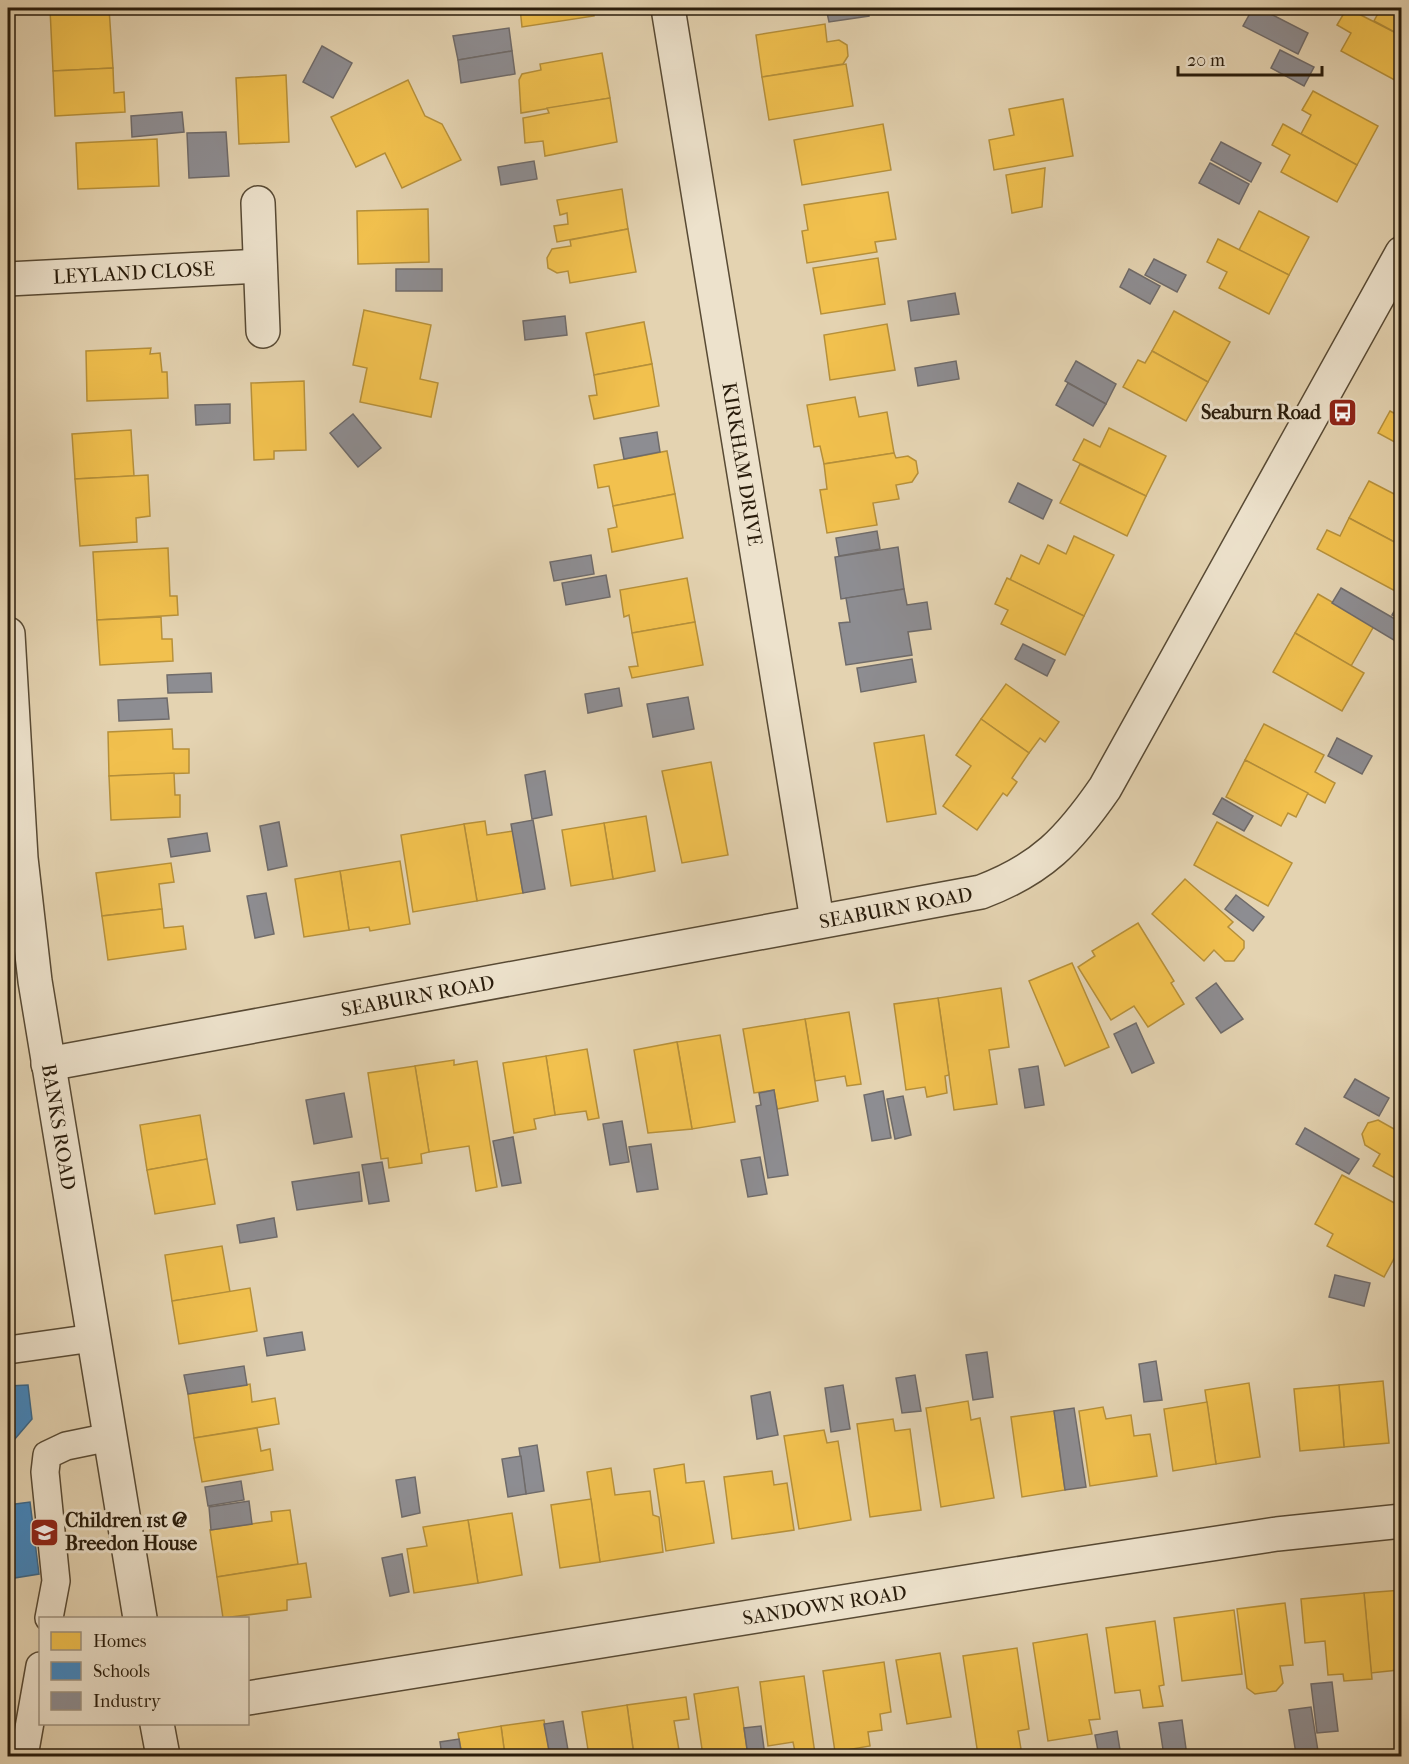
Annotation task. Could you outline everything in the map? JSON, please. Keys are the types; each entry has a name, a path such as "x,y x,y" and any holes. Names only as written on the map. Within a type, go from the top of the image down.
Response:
{"street":[{"name":"KIRKHAM DRIVE","path":"669,8 817,920"},
{"path":"258,202 263,331"},
{"name":"SEABURN ROAD","path":"48,1064 288,1021 817,920 981,892 1030,869 1061,845 1077,828 1105,788 1401,253"},
{"name":"LEYLAND CLOSE","path":"8,279 260,266"},
{"name":"BANKS ROAD","path":"8,634 21,858 35,981 140,1617"},
{"name":"SANDOWN ROAD","path":"249,1698 1071,1565 1276,1534 1401,1521"},
{"path":"157,1725 163,1756"}],"lane":[{"path":"8,1350 93,1338"},
{"path":"49,1617 56,1581 45,1472 46,1455 66,1446 110,1437"},
{"path":"24,1756 39,1672"}],"building: Homes":[{"path":"109,8 113,68 53,71 50,9"},
{"path":"520,8 592,8 594,16 522,27"},
{"path":"1347,8 1402,36 1402,84 1341,51 1351,33 1337,25"},
{"path":"1381,8 1402,8 1402,36 1374,21"},
{"path":"825,24 827,42 839,40 847,45 848,56 843,64 762,77 756,35"},
{"path":"602,53 610,98 521,113 519,80 522,74 541,70 540,64"},
{"path":"846,64 853,106 769,120 762,77"},
{"path":"113,68 114,93 124,92 125,112 55,116 53,71"},
{"path":"286,75 289,142 239,144 236,78"},
{"path":"408,80 425,116 442,124 461,160 402,188 385,153 356,167 331,117"},
{"path":"1313,91 1378,126 1357,165 1301,134 1311,115 1302,110"},
{"path":"610,98 617,142 545,156 543,141 525,143 523,118 549,113 547,108"},
{"path":"1063,99 1073,156 994,170 989,140 1014,135 1009,109"},
{"path":"883,124 891,170 802,185 794,140"},
{"path":"1283,124 1357,165 1337,202 1281,172 1290,155 1272,145"},
{"path":"157,139 159,186 78,189 76,143"},
{"path":"1045,168 1042,207 1012,213 1006,175"},
{"path":"622,189 628,229 557,242 554,226 568,224 567,213 560,215 557,200"},
{"path":"888,192 896,239 875,242 877,252 807,263 802,231 808,230 804,205"},
{"path":"428,209 429,262 358,264 357,211"},
{"path":"1259,211 1309,237 1289,275 1239,250"},
{"path":"628,229 636,272 570,283 568,271 557,273 548,268 547,258 552,249 571,246 570,240"},
{"path":"1218,239 1289,275 1269,314 1219,288 1227,272 1207,262"},
{"path":"878,258 885,304 821,314 813,268"},
{"path":"364,310 431,325 420,379 438,383 431,417 360,402 367,368 353,365"},
{"path":"1174,311 1230,342 1208,382 1152,351"},
{"path":"644,322 652,364 594,375 586,333"},
{"path":"887,324 895,370 830,380 824,335"},
{"path":"151,348 150,354 160,353 162,372 167,372 168,398 87,401 86,351"},
{"path":"1152,351 1208,382 1186,421 1123,387 1138,360 1145,363"},
{"path":"652,364 659,406 594,419 589,396 597,395 594,375"},
{"path":"304,381 306,450 274,451 274,459 254,460 251,383"},
{"path":"855,397 859,417 887,412 894,453 824,464 820,446 814,447 807,405"},
{"path":"1390,411 1399,416 1402,412 1402,446 1378,433"},
{"path":"1109,428 1166,456 1146,496 1073,460 1084,439 1100,447"},
{"path":"131,430 134,476 75,479 72,434"},
{"path":"667,451 675,494 613,506 609,486 598,488 594,465"},
{"path":"894,453 896,458 908,456 916,461 918,473 912,482 896,485 899,499 873,503 877,525 827,533 820,490 827,489 824,464"},
{"path":"1080,464 1146,496 1127,536 1060,503"},
{"path":"148,475 150,516 136,518 137,542 80,546 75,479"},
{"path":"1369,481 1402,498 1402,546 1349,518"},
{"path":"675,494 683,538 612,552 608,529 617,527 613,506"},
{"path":"1349,518 1402,546 1402,583 1397,592 1317,549 1327,530 1340,536"},
{"path":"1074,536 1114,555 1084,616 1010,580 1021,555 1039,564 1048,545 1066,554"},
{"path":"168,548 170,596 177,596 178,615 97,620 93,552"},
{"path":"687,578 695,622 632,633 629,615 624,617 620,590"},
{"path":"1007,578 1084,616 1065,655 1001,624 1008,610 995,604"},
{"path":"1318,594 1374,626 1351,666 1295,633"},
{"path":"161,617 162,639 172,639 173,661 100,665 97,620"},
{"path":"695,622 703,665 632,678 629,667 638,666 632,633"},
{"path":"1295,633 1364,673 1342,711 1273,672"},
{"path":"1006,684 1059,722 1045,742 1040,738 1029,753 981,719"},
{"path":"981,719 1029,753 1012,778 1017,782 1007,796 1003,793 977,830 943,806 971,766 956,755"},
{"path":"1264,724 1324,755 1315,772 1335,783 1325,803 1245,760"},
{"path":"172,729 173,749 189,749 189,773 109,776 108,732"},
{"path":"924,735 936,814 887,822 874,743"},
{"path":"1245,760 1308,793 1296,817 1288,813 1281,826 1226,797"},
{"path":"711,762 728,855 682,863 662,771"},
{"path":"174,773 175,795 180,795 180,817 111,820 109,776"},
{"path":"646,816 655,871 613,879 604,823"},
{"path":"485,821 487,835 513,831 523,893 477,901 464,824"},
{"path":"1217,822 1292,863 1268,906 1194,865"},
{"path":"604,823 613,879 571,886 562,830"},
{"path":"464,824 477,901 413,912 401,835"},
{"path":"400,861 410,924 370,931 369,927 349,930 340,871"},
{"path":"171,863 174,882 159,884 162,909 102,916 96,873"},
{"path":"340,871 349,930 304,937 295,879"},
{"path":"1185,879 1233,922 1228,927 1244,941 1244,948 1234,961 1225,961 1214,950 1204,961 1152,914"},
{"path":"162,909 164,928 183,926 186,949 108,960 102,916"},
{"path":"1138,923 1174,981 1171,983 1184,1004 1148,1027 1134,1006 1111,1020 1078,967 1095,956 1092,951"},
{"path":"1072,963 1109,1047 1065,1066 1029,981"},
{"path":"1001,988 1009,1047 989,1050 997,1104 954,1110 938,998"},
{"path":"938,998 949,1075 945,1076 947,1093 927,1097 925,1087 906,1090 894,1004"},
{"path":"849,1012 861,1084 847,1086 845,1076 815,1081 805,1019"},
{"path":"805,1019 818,1101 777,1109 774,1090 754,1093 743,1029"},
{"path":"720,1035 735,1122 692,1129 677,1042"},
{"path":"677,1042 692,1129 648,1133 634,1050"},
{"path":"587,1049 599,1118 588,1120 586,1111 555,1115 546,1056"},
{"path":"546,1056 555,1115 534,1119 536,1129 514,1133 503,1063"},
{"path":"454,1060 454,1065 477,1061 497,1187 476,1191 469,1146 429,1152 415,1066"},
{"path":"415,1066 429,1152 421,1154 422,1163 389,1168 388,1158 381,1159 368,1073"},
{"path":"200,1115 207,1159 147,1170 140,1125"},
{"path":"1378,1120 1394,1129 1396,1126 1402,1129 1402,1182 1373,1166 1380,1154 1365,1145 1362,1134 1368,1123"},
{"path":"207,1159 215,1204 155,1214 147,1170"},
{"path":"1342,1175 1402,1207 1402,1244 1384,1277 1327,1246 1333,1234 1315,1224"},
{"path":"222,1246 230,1292 172,1301 165,1255"},
{"path":"250,1288 257,1331 179,1344 172,1301"},
{"path":"1383,1381 1389,1443 1344,1447 1339,1385"},
{"path":"1249,1383 1260,1457 1216,1464 1205,1390"},
{"path":"250,1384 252,1402 275,1398 279,1424 194,1438 188,1394"},
{"path":"1339,1385 1344,1447 1300,1451 1294,1389"},
{"path":"968,1401 971,1420 980,1418 994,1498 941,1507 926,1408"},
{"path":"1207,1402 1216,1464 1173,1471 1164,1409"},
{"path":"1103,1407 1106,1419 1131,1415 1134,1436 1150,1434 1157,1476 1090,1486 1079,1411"},
{"path":"1054,1411 1065,1490 1022,1497 1011,1417"},
{"path":"893,1419 895,1431 910,1429 921,1510 870,1517 857,1424"},
{"path":"257,1428 261,1451 270,1449 273,1470 202,1482 194,1438"},
{"path":"824,1430 827,1443 838,1441 851,1520 799,1529 784,1436"},
{"path":"684,1464 686,1483 704,1481 714,1543 666,1551 654,1469"},
{"path":"611,1468 615,1495 650,1491 653,1515 659,1517 663,1552 600,1562 587,1472"},
{"path":"772,1471 774,1485 787,1483 794,1530 732,1539 724,1477"},
{"path":"591,1499 600,1562 560,1568 551,1505"},
{"path":"290,1510 298,1564 217,1577 210,1530 272,1521 271,1512"},
{"path":"512,1513 522,1575 478,1583 468,1520"},
{"path":"468,1520 478,1583 414,1593 407,1549 427,1546 423,1527"},
{"path":"306,1563 311,1597 287,1600 287,1610 223,1617 217,1577"},
{"path":"1402,1590 1402,1666 1397,1666 1398,1670 1371,1673 1364,1593"},
{"path":"1364,1593 1372,1679 1344,1681 1343,1674 1328,1675 1325,1641 1305,1643 1301,1599"},
{"path":"1285,1603 1293,1665 1280,1666 1283,1683 1276,1691 1255,1694 1247,1688 1237,1609"},
{"path":"1234,1610 1242,1674 1182,1681 1174,1618"},
{"path":"1155,1621 1164,1685 1159,1686 1163,1706 1143,1708 1140,1690 1115,1693 1106,1628"},
{"path":"1087,1634 1100,1719 1089,1720 1092,1734 1048,1741 1033,1643"},
{"path":"1017,1648 1029,1729 1018,1731 1021,1749 978,1755 963,1656"},
{"path":"940,1653 951,1717 907,1724 896,1660"},
{"path":"884,1662 891,1712 880,1714 882,1730 868,1732 870,1746 835,1752 823,1671"},
{"path":"804,1676 815,1754 796,1756 793,1742 768,1746 760,1682"},
{"path":"738,1687 748,1756 703,1756 694,1694"},
{"path":"686,1697 689,1719 674,1721 680,1756 634,1756 627,1705"},
{"path":"627,1705 634,1756 589,1756 582,1712"},
{"path":"544,1720 550,1756 505,1756 501,1726"},
{"path":"501,1726 505,1756 462,1756 458,1733"}],"building: Schools":[{"path":"28,1385 32,1419 8,1447 8,1386"},
{"path":"30,1502 39,1574 8,1579 8,1505"}],"building: Industry":[{"path":"826,8 868,8 869,16 829,22"},
{"path":"1253,8 1259,8 1308,33 1298,54 1243,26"},
{"path":"509,28 512,51 458,60 453,36"},
{"path":"322,46 352,63 333,98 303,82"},
{"path":"1280,50 1314,67 1304,86 1271,68"},
{"path":"512,51 515,74 461,83 458,60"},
{"path":"182,112 184,132 132,137 131,116"},
{"path":"226,132 229,176 189,178 187,133"},
{"path":"1221,142 1261,163 1251,182 1211,160"},
{"path":"534,161 537,179 501,185 498,167"},
{"path":"1210,163 1249,184 1239,204 1199,183"},
{"path":"1154,259 1186,275 1177,292 1145,275"},
{"path":"396,269 442,269 442,291 396,291"},
{"path":"1129,269 1160,286 1150,304 1120,287"},
{"path":"955,293 959,314 911,321 908,301"},
{"path":"565,316 567,335 525,340 523,321"},
{"path":"956,361 959,379 918,386 915,368"},
{"path":"1076,361 1116,384 1106,404 1065,381"},
{"path":"1068,383 1106,404 1093,426 1056,405"},
{"path":"230,404 230,423 196,425 195,405"},
{"path":"353,414 381,448 358,467 330,433"},
{"path":"657,432 660,452 624,459 620,438"},
{"path":"1018,483 1052,500 1043,519 1009,502"},
{"path":"877,531 880,549 839,556 836,538"},
{"path":"898,547 904,589 841,599 835,557"},
{"path":"591,555 594,574 554,581 550,562"},
{"path":"606,575 610,597 566,605 562,583"},
{"path":"1341,588 1402,623 1402,645 1332,603"},
{"path":"904,589 907,605 927,602 931,629 908,632 912,655 846,665 839,623 850,622 846,598"},
{"path":"1402,598 1402,620 1392,615"},
{"path":"1023,644 1055,660 1047,676 1015,659"},
{"path":"912,659 916,682 861,692 857,668"},
{"path":"211,673 212,692 168,693 167,675"},
{"path":"619,688 622,706 588,713 585,694"},
{"path":"688,697 694,729 653,737 647,704"},
{"path":"167,698 169,719 119,721 118,700"},
{"path":"1337,738 1372,756 1362,774 1328,756"},
{"path":"545,771 552,815 532,819 525,775"},
{"path":"1222,798 1253,816 1244,831 1213,814"},
{"path":"533,820 545,889 523,893 511,824"},
{"path":"279,822 287,866 268,870 260,826"},
{"path":"207,833 210,851 171,857 168,839"},
{"path":"266,893 274,934 255,938 247,896"},
{"path":"1236,895 1264,917 1253,931 1225,909"},
{"path":"1216,983 1243,1019 1221,1033 1196,998"},
{"path":"1136,1023 1154,1063 1132,1073 1114,1034"},
{"path":"1038,1066 1044,1105 1025,1108 1019,1069"},
{"path":"1355,1079 1389,1098 1379,1116 1344,1097"},
{"path":"774,1090 788,1175 768,1178 756,1106 761,1105 759,1093"},
{"path":"883,1091 891,1138 872,1141 864,1095"},
{"path":"344,1093 352,1137 314,1144 306,1100"},
{"path":"903,1096 911,1135 895,1139 887,1099"},
{"path":"622,1121 629,1162 610,1165 603,1124"},
{"path":"1305,1128 1359,1159 1349,1174 1296,1144"},
{"path":"513,1137 521,1183 502,1186 493,1141"},
{"path":"651,1144 658,1189 637,1192 629,1147"},
{"path":"760,1157 767,1194 748,1197 741,1160"},
{"path":"382,1162 389,1201 369,1204 362,1165"},
{"path":"359,1172 362,1201 297,1210 292,1182"},
{"path":"274,1218 277,1237 240,1243 237,1225"},
{"path":"1335,1275 1370,1283 1364,1306 1329,1297"},
{"path":"302,1332 305,1350 267,1356 264,1338"},
{"path":"987,1352 993,1397 973,1400 966,1355"},
{"path":"1156,1361 1162,1400 1144,1402 1139,1364"},
{"path":"244,1366 247,1385 188,1394 184,1375"},
{"path":"915,1375 921,1411 902,1413 896,1378"},
{"path":"843,1385 850,1429 831,1432 825,1388"},
{"path":"770,1392 778,1435 757,1439 751,1396"},
{"path":"1074,1408 1086,1487 1065,1490 1054,1411"},
{"path":"537,1445 544,1491 526,1494 519,1448"},
{"path":"521,1456 526,1494 508,1497 502,1459"},
{"path":"415,1477 420,1513 402,1517 396,1480"},
{"path":"241,1481 244,1500 208,1506 205,1487"},
{"path":"249,1501 252,1524 211,1530 209,1507"},
{"path":"402,1554 409,1592 390,1596 382,1558"},
{"path":"1332,1682 1338,1731 1317,1733 1311,1684"},
{"path":"1311,1707 1318,1751 1296,1754 1289,1710"},
{"path":"1182,1720 1187,1756 1164,1756 1159,1723"},
{"path":"563,1721 569,1756 550,1756 544,1724"},
{"path":"761,1726 765,1756 748,1756 744,1728"},
{"path":"1117,1731 1121,1756 1099,1756 1095,1735"},
{"path":"459,1739 462,1756 442,1756 440,1742"}],"place":[{"name":"Seaburn Road","path":"1342,412"},
{"name":"Children 1st @ Breedon House","path":"44,1532"}]}
